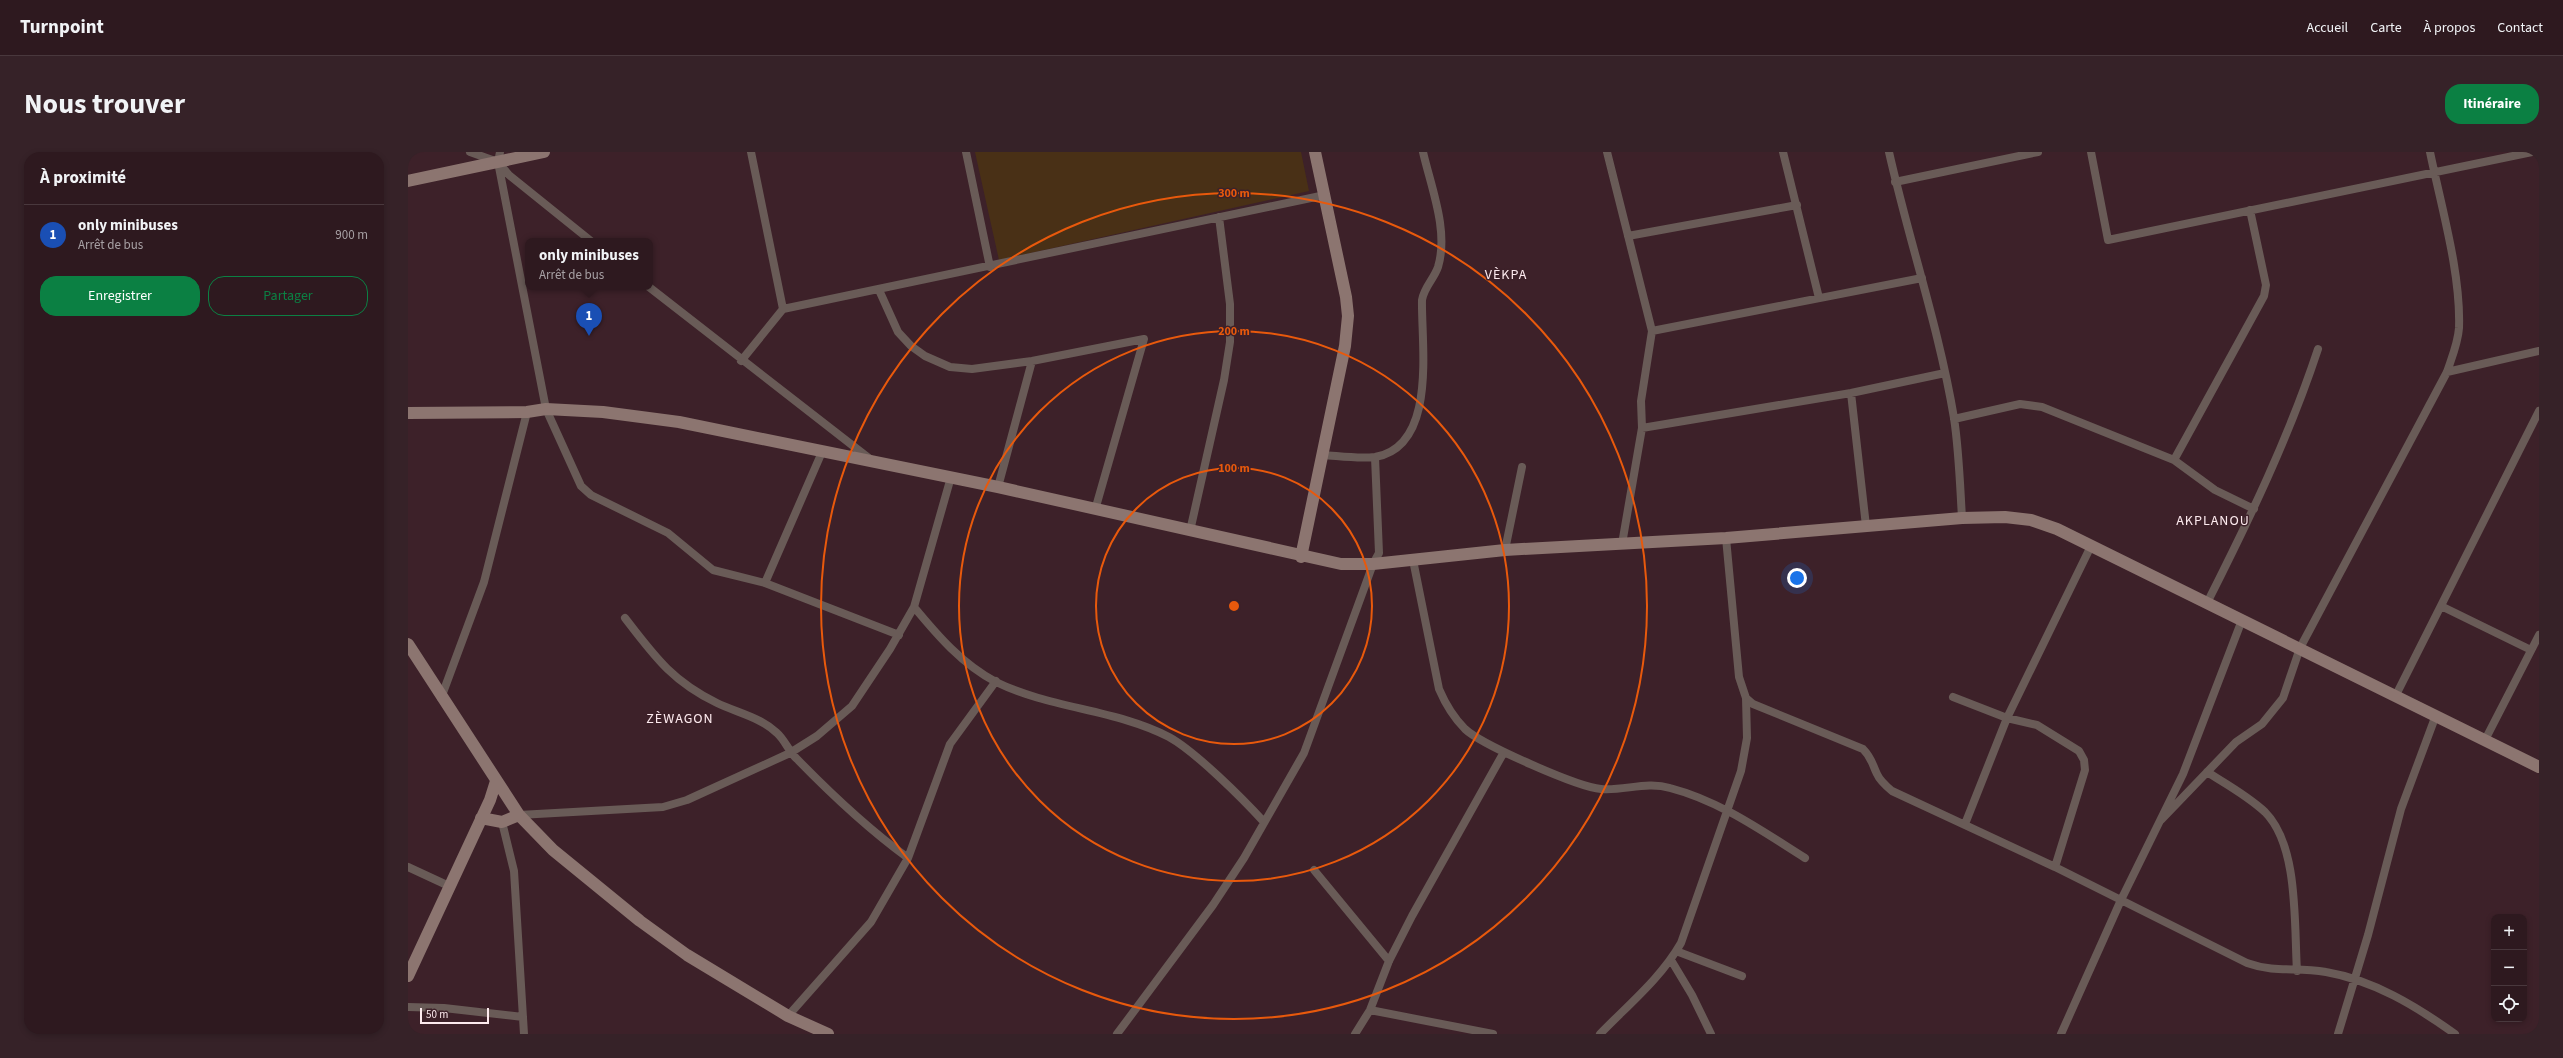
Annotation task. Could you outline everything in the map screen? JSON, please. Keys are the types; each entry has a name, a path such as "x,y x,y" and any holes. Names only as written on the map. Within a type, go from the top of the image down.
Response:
{"street":[{"path":"470,152 499,157"},
{"path":"408,181 499,157 544,152"},
{"path":"751,152 783,309"},
{"path":"966,152 990,267"},
{"path":"1301,557 1345,346 1348,316 1346,297 1315,152"},
{"path":"1323,455 1375,456 1396,446 1407,436 1419,410 1422,361 1423,292 1438,268 1441,239 1423,152"},
{"path":"1607,152 1652,331 1642,401 1642,428 1622,544"},
{"path":"1783,152 1819,298"},
{"path":"1888,152 1922,278 1945,373 1954,419 1962,518"},
{"path":"1895,182 2000,156 2038,152"},
{"path":"2091,152 2108,240 2434,171 2532,152"},
{"path":"2161,820 2236,742 2262,724 2274,712 2289,684 2300,648 2447,372 2456,346 2458,313 2452,258 2430,152"},
{"path":"499,157 509,175 588,238"},
{"path":"499,157 546,409 576,479 585,491 668,533 713,570 765,583 899,635"},
{"path":"741,361 783,309 990,267 1325,195"},
{"path":"1628,236 1797,205"},
{"path":"2174,460 2264,296 2266,284 2250,210"},
{"path":"1190,531 1224,380 1230,342 1230,304 1219,217"},
{"path":"1652,331 1922,278"},
{"path":"653,290 741,361 870,460"},
{"path":"879,290 898,332 925,356 940,364 961,369 1032,361 1144,339 1095,510"},
{"path":"2207,603 2254,508 2290,428 2318,349"},
{"path":"2447,372 2539,351"},
{"path":"998,487 1032,361"},
{"path":"1642,428 1851,393 1945,373"},
{"path":"1851,393 1866,526"},
{"path":"1954,419 2020,404 2032,404 2174,460 2215,490 2254,508"},
{"path":"408,413 528,412 546,409 602,412 679,422 998,487 1301,557 1341,564 1372,564 1505,550 1726,538 1962,518 2005,517 2031,520 2057,529 2396,695 2539,767"},
{"path":"2396,695 2539,411"},
{"path":"441,698 484,582 528,412"},
{"path":"765,583 822,452"},
{"path":"1117,1034 1125,1021 1213,905 1244,858 1312,737 1372,564 1379,548 1375,456"},
{"path":"1505,550 1522,467"},
{"path":"481,818 502,822 519,815 663,807 686,800 790,753 816,736 852,706 899,635 914,607 951,477"},
{"path":"1600,1034 1671,960 1676,951 1689,922 1728,810 1745,754 1746,698 1739,677 1726,538"},
{"path":"1965,824 2007,718 2091,546"},
{"path":"1413,560 1436,678 1443,699 1466,729 1504,752 1586,786 1615,790 1661,786 1728,810 1805,858"},
{"path":"2441,606 2531,650"},
{"path":"914,607 945,644 996,681 1023,693 1136,723 1170,738 1250,806 1264,822"},
{"path":"624,618 656,659 678,681 718,703 759,720 778,733 790,753 835,799 908,858"},
{"path":"2061,1034 2121,900 2183,774 2242,620"},
{"path":"2486,740 2539,635"},
{"path":"408,644 441,698 519,815 553,850 640,921 687,955 788,1016 828,1034"},
{"path":"788,1016 871,922 908,858 950,744 996,681"},
{"path":"1953,697 2007,718 2037,725 2080,751 2084,760 2082,784 2055,867"},
{"path":"1746,698 1763,710 1863,749 1871,756 1876,774 1882,783 1892,791 2055,867 2247,963 2274,971 2324,971 2356,979 2428,1014 2455,1034"},
{"path":"2338,1034 2356,979 2401,809 2436,715"},
{"path":"1354,1034 1370,1010 1389,961 1443,859 1504,752"},
{"path":"2207,772 2248,798 2265,812 2276,825 2284,843 2288,863 2297,971"},
{"path":"408,976 448,886 481,818 496,781"},
{"path":"502,822 514,871 524,1034"},
{"path":"408,867 448,886"},
{"path":"1314,870 1389,961"},
{"path":"1676,951 1742,976"},
{"path":"1671,960 1692,994 1711,1034"},
{"path":"408,1007 444,1008 523,1017"},
{"path":"1370,1010 1493,1034"}],"shaded area":[{"path":"975,152 1301,152 1309,191 999,260"}],"place":[{"name":"only minibuses","path":"589,336"}],"district":[{"name":"VÈKPA","path":"1506,275"},
{"name":"AKPLANOU","path":"2213,521"},
{"name":"ZÈWAGON","path":"680,719"}]}
